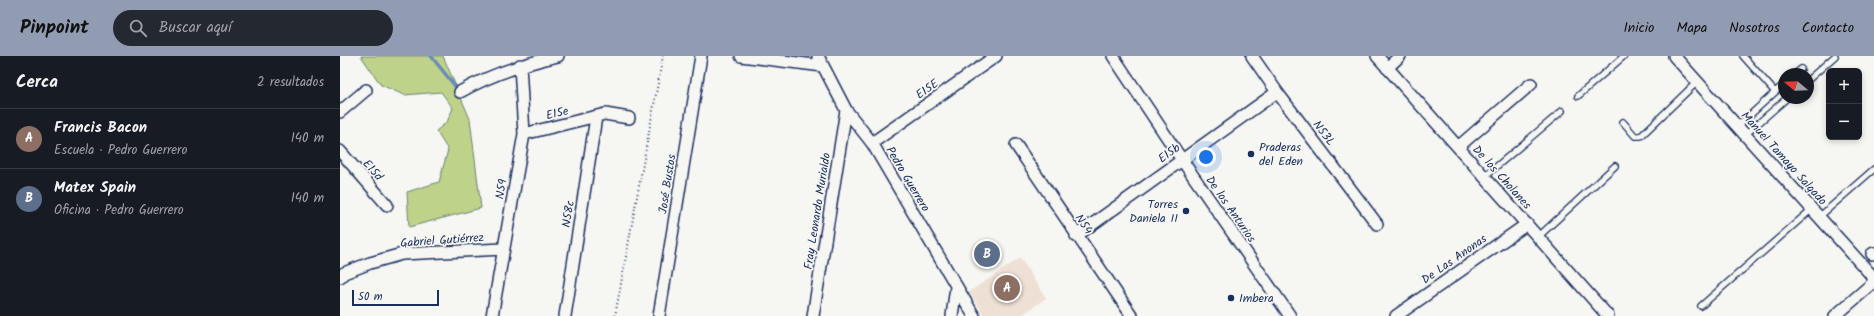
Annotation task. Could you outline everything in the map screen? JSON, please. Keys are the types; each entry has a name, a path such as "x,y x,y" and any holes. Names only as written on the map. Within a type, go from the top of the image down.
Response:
{"street":[{"path":"460,92 483,79 520,65 558,56"},
{"name":"José Bustos","path":"659,316 701,56"},
{"path":"741,56 821,61"},
{"name":"E15E","path":"872,143 996,56"},
{"name":"De los Anturios","path":"1113,56 1182,160 1290,316"},
{"name":"N53L","path":"1252,56 1277,92 1377,224"},
{"name":"De los Cholanes","path":"1377,56 1608,316"},
{"path":"1387,68 1400,56"},
{"name":"Manuel Tamayo Salgado","path":"1674,56 1746,134 1874,278"},
{"name":"Pedro Guerrero","path":"821,61 846,110 872,143 974,316"},
{"name":"N59","path":"492,316 524,134 520,65"},
{"path":"1458,147 1531,84"},
{"path":"340,112 366,90"},
{"name":"E15b","path":"1076,236 1277,92"},
{"name":"Fray Leonardo Murialdo","path":"813,316 846,110"},
{"name":"E15e","path":"524,134 605,114 629,118"},
{"name":"N58c","path":"564,316 596,117"},
{"name":"N54","path":"1016,146 1132,316"},
{"name":"E15d","path":"340,151 387,205"},
{"name":"De Las Anonas","path":"1396,316 1527,224"},
{"name":"Gabriel Gutiérrez","path":"341,273 402,254 503,249"},
{"path":"1835,316 1874,282"},
{"path":"952,316 956,287"}],"lane":[{"path":"1578,96 1624,56"},
{"path":"1738,126 1776,92 1743,56"},
{"path":"1814,75 1835,56"},
{"path":"1622,122 1635,136 1641,136 1697,82"},
{"path":"1746,134 1780,104"},
{"path":"1484,177 1562,111"},
{"path":"1538,237 1615,166"},
{"path":"1701,306 1816,213 1874,169"}],"path":[{"path":"615,316 663,56"}],"shaded area":[{"path":"1020,258 1046,298 1020,316 985,316 969,292"}],"green space":[{"path":"361,56 443,56 470,119 481,208 409,227 407,192 439,182 448,150 436,131 447,122 453,108 441,92 404,95 381,85"}],"waterway":[{"path":"431,56 459,91"}],"place":[{"name":"Praderas del Eden","path":"1251,154"},
{"name":"Torres Daniela II","path":"1186,211"},
{"name":"Matex Spain","path":"987,254"},
{"name":"Francis Bacon","path":"1007,288"},
{"name":"Imbera","path":"1231,298"}]}
